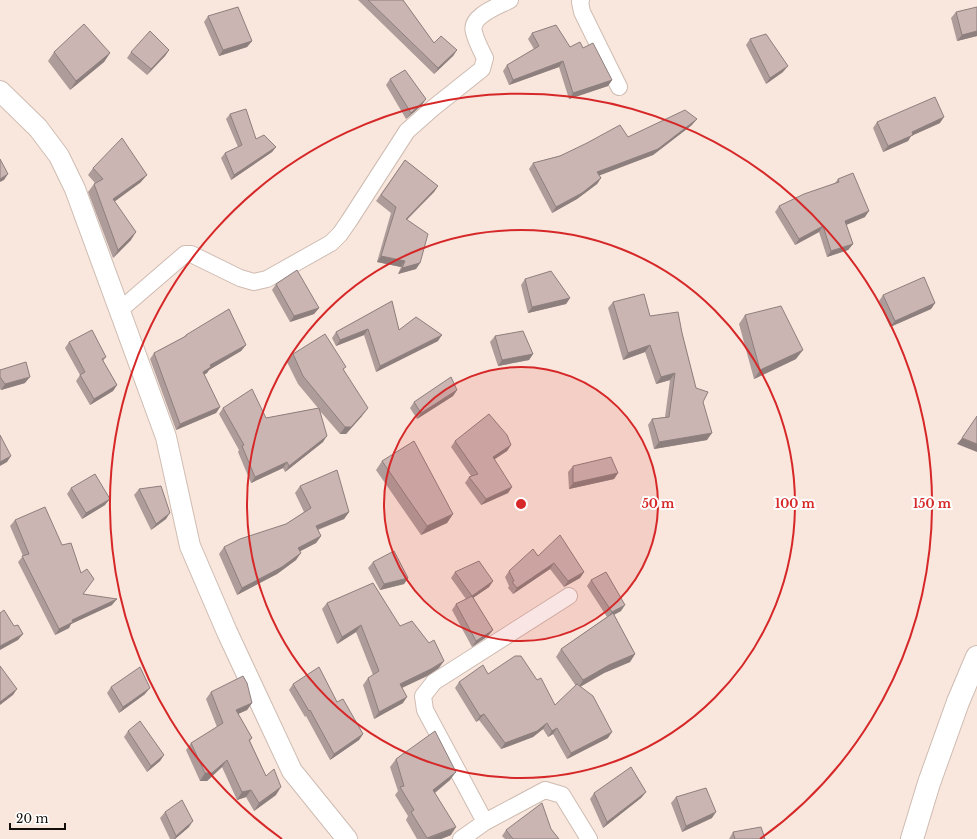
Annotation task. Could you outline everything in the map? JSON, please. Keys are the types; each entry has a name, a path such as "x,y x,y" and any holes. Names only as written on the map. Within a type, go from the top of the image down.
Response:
{"main road":[{"path":"912,839 929,784 958,702 977,657"}],"street":[{"path":"120,310 185,254 192,254 240,278 254,282 267,280 331,243 340,234 408,132 433,108 482,69 485,58 473,31 474,24 483,14 510,0"},
{"path":"581,0 582,12 619,87"},
{"path":"0,91 38,128 59,156 75,188 166,437 190,546 227,632 292,771 347,839"},
{"path":"485,822 425,710 423,696 434,682 569,596"},
{"path":"461,839 485,822 545,790 562,795 589,839"}],"building":[{"path":"368,0 403,0 434,43 441,36 457,50 438,68"},
{"path":"238,7 252,41 223,50 208,16"},
{"path":"977,7 977,31 962,35 956,12"},
{"path":"84,24 110,53 76,81 54,52"},
{"path":"556,25 570,47 580,42 583,48 593,43 612,80 573,93 563,61 513,80 507,65 539,46 532,33"},
{"path":"150,31 169,50 151,69 131,52"},
{"path":"766,34 788,66 770,78 750,39"},
{"path":"405,70 426,99 411,113 390,79"},
{"path":"935,97 944,117 912,132 913,135 888,146 877,122"},
{"path":"246,109 256,139 264,135 276,147 234,175 225,153 242,145 230,114"},
{"path":"685,110 697,119 658,149 597,172 601,178 582,193 556,207 533,163 560,156 620,125 628,137"},
{"path":"122,138 147,175 113,199 136,232 118,250 94,184 103,179 93,168"},
{"path":"0,159 8,174 0,179"},
{"path":"405,160 438,186 406,219 428,234 420,263 402,268 405,261 381,256 396,207 381,195"},
{"path":"853,173 869,211 845,221 853,244 831,251 823,226 799,239 779,206 804,194 839,182 838,179"},
{"path":"297,270 319,308 294,316 276,284"},
{"path":"551,271 570,298 532,307 525,279"},
{"path":"924,277 935,303 895,321 883,295"},
{"path":"644,294 650,316 678,312 696,388 708,392 703,402 712,433 659,442 652,419 669,417 675,373 661,377 650,345 628,353 613,302"},
{"path":"392,301 399,330 416,317 442,335 380,366 368,329 340,340 336,332"},
{"path":"781,306 803,350 760,370 745,315"},
{"path":"229,309 246,345 210,365 211,367 203,372 220,407 180,424 154,353 186,336"},
{"path":"92,330 106,357 102,359 117,385 94,399 80,375 85,372 69,342"},
{"path":"523,331 533,354 502,360 495,336"},
{"path":"325,334 346,367 343,369 368,408 351,427 345,427 303,376 293,354"},
{"path":"26,362 30,377 5,384 0,377 0,370"},
{"path":"451,377 457,390 421,413 414,402"},
{"path":"252,389 266,418 319,408 327,436 289,466 287,462 255,477 242,446 244,445 223,408"},
{"path":"489,414 507,435 511,445 493,457 512,487 486,499 469,477 478,474 455,441"},
{"path":"977,416 977,444 962,438"},
{"path":"0,435 11,456 0,462"},
{"path":"414,441 453,514 427,526 382,461"},
{"path":"611,457 618,473 573,483 573,466"},
{"path":"337,470 349,512 316,526 321,536 298,548 301,553 282,567 242,588 224,547 240,539 286,524 311,508 300,486"},
{"path":"95,474 110,499 86,513 71,488"},
{"path":"161,486 170,513 156,524 139,489"},
{"path":"45,507 62,545 71,543 81,573 87,569 94,579 83,594 117,599 72,620 73,622 59,629 22,556 29,554 15,520"},
{"path":"560,535 584,572 568,581 554,563 517,588 512,582 514,581 509,571 533,549 538,556"},
{"path":"394,551 408,578 384,584 373,562"},
{"path":"479,561 493,581 472,596 455,572"},
{"path":"606,572 625,605 612,612 591,580"},
{"path":"373,583 400,626 412,621 429,643 434,640 444,661 400,684 407,697 379,712 368,678 379,671 361,625 342,637 327,603"},
{"path":"472,596 493,630 476,641 456,604"},
{"path":"4,610 14,626 18,625 23,634 0,646 0,613"},
{"path":"613,613 635,654 609,665 583,680 561,649"},
{"path":"515,656 521,656 537,680 541,678 555,705 577,684 593,696 612,732 571,753 557,728 552,731 547,723 537,731 505,743 484,714 480,716 459,682 483,665 488,674"},
{"path":"0,666 17,689 0,702"},
{"path":"140,667 150,688 123,707 111,687"},
{"path":"319,667 337,702 343,699 363,734 334,754 310,710 309,711 293,684"},
{"path":"243,676 247,683 252,703 236,710 252,738 249,740 266,776 274,769 281,787 259,803 251,790 242,792 227,760 212,773 205,773 191,743 223,723 211,692"},
{"path":"140,721 164,755 151,766 128,731"},
{"path":"435,731 456,772 433,790 456,827 427,838 411,812 414,810 400,787 404,786 396,759"},
{"path":"631,767 646,792 607,822 594,793"},
{"path":"706,788 716,812 686,826 676,797"},
{"path":"182,800 193,821 176,836 165,812"},
{"path":"542,803 551,829 559,839 513,839 506,830"},
{"path":"761,827 765,839 735,839 733,832"}]}
